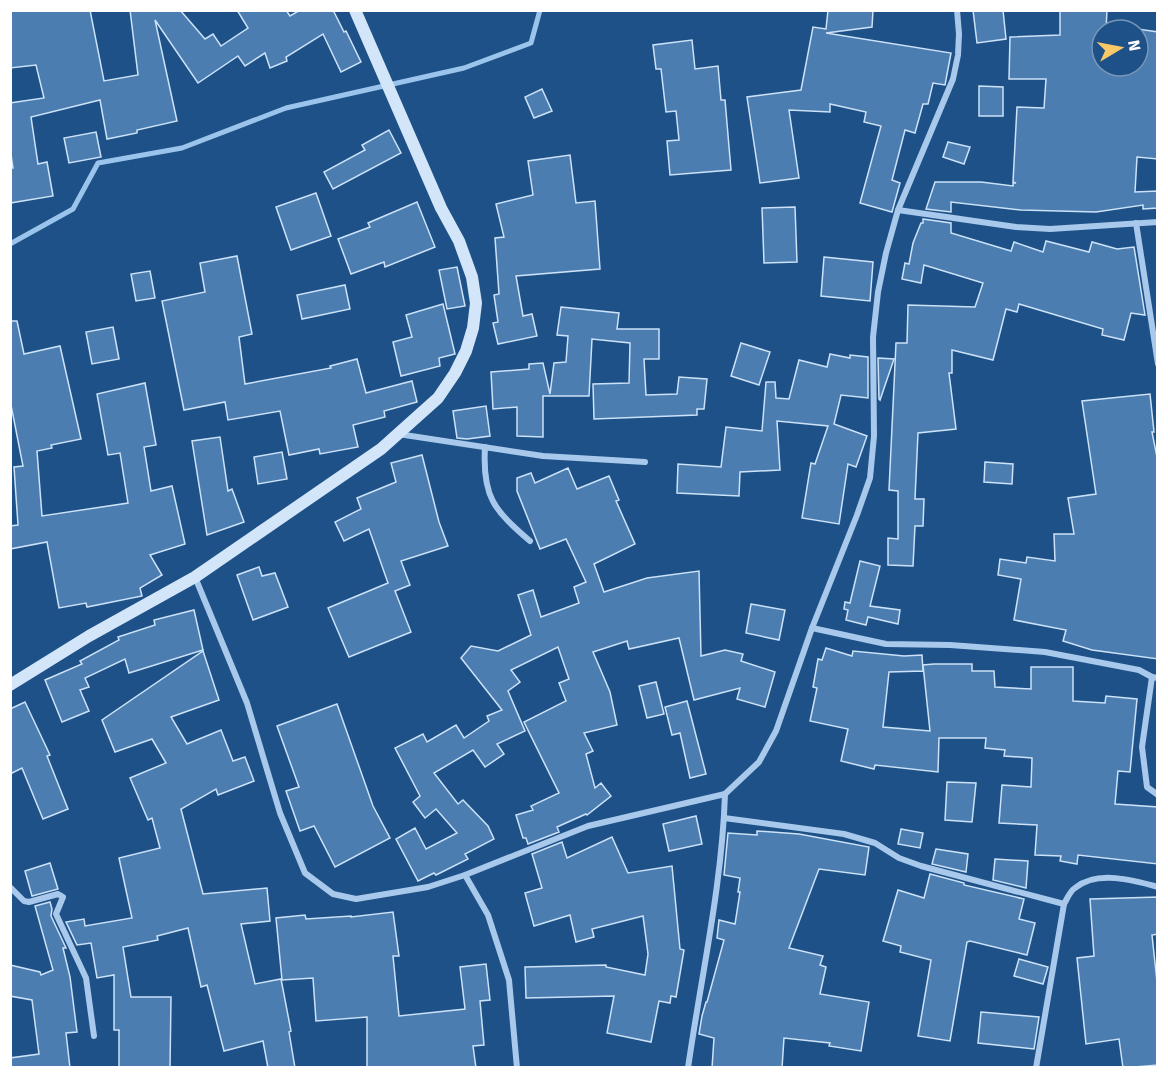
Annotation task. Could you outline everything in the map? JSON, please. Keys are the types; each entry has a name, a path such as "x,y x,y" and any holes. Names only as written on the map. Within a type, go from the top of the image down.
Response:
{"street":[{"path":"10,685 62,652 195,577 381,449 438,398 455,373 473,328 476,303 472,277 459,241 441,208 355,10"},
{"path":"195,577 247,704 280,813 305,873 333,894 356,899 428,887 465,875 588,826 725,794 759,762 776,731 812,628 870,478 874,436 873,337 886,253 898,210 953,79 958,55 957,10"},
{"path":"898,210 1016,227 1061,228 1158,222"},
{"path":"1136,224 1158,364"},
{"path":"398,434 543,456 645,462"},
{"path":"485,447 486,486 494,505 509,523 530,541"},
{"path":"812,628 886,644 950,645 1045,652 1138,670 1155,678 1142,747 1147,787 1158,795"},
{"path":"688,1068 699,989 712,930 725,794"},
{"path":"724,818 844,834 875,843 899,858 921,867 1064,904"},
{"path":"465,875 488,915 509,980 517,1068"},
{"path":"1036,1068 1064,904 1074,888 1091,879 1113,878 1158,888"},
{"path":"10,888 24,901 29,902 58,894 63,897 56,914 86,978 94,1036"}],"building":[{"path":"10,10 90,10 104,81 138,75 130,10 180,10 205,39 213,34 221,46 248,28 237,10 286,10 290,16 300,10 333,10 361,62 341,72 323,34 286,57 287,61 270,68 265,53 245,66 238,56 198,83 155,20 177,121 107,139 100,100 31,117 38,164 47,162 53,196 10,203 10,168 13,168 10,148 10,103 44,98 36,65 10,68"},
{"path":"828,10 873,10 872,27 826,33 951,53 945,85 933,83 928,104 923,104 915,133 905,130 892,180 900,183 892,212 860,203 881,126 864,122 866,112 830,104 830,112 789,110 799,178 760,183 747,97 801,90 813,27 826,29"},
{"path":"973,10 1003,10 1006,39 977,43"},
{"path":"1060,10 1107,10 1107,18 1090,18 1090,78 1150,78 1150,31 1158,32 1158,159 1137,157 1135,192 1158,191 1158,208 1143,209 1143,205 1096,212 1021,210 951,202 951,212 926,209 935,182 981,182 1013,186 1013,183 1016,183 1013,182 1017,107 1044,108 1046,79 1009,79 1010,37 1060,35"},
{"path":"692,40 695,69 718,66 721,100 725,100 731,170 670,175 667,141 679,140 676,111 666,112 661,69 656,69 653,45"},
{"path":"979,86 1003,87 1003,116 979,116"},
{"path":"542,89 552,111 534,118 525,97"},
{"path":"389,130 401,153 333,189 324,172 365,150 362,145"},
{"path":"96,132 101,157 69,163 64,138"},
{"path":"948,142 970,147 964,164 943,157"},
{"path":"570,155 576,203 595,201 600,269 516,276 523,316 532,314 537,336 498,344 493,323 498,322 494,295 499,294 495,238 504,237 496,204 533,195 528,161"},
{"path":"316,193 331,236 291,250 276,207"},
{"path":"417,202 435,247 385,267 384,262 351,274 338,239 370,227 368,223"},
{"path":"795,207 797,262 764,263 762,208"},
{"path":"923,219 951,223 951,233 1011,251 1014,242 1043,252 1046,241 1089,252 1092,242 1117,249 1134,247 1145,315 1131,313 1124,340 1102,335 1103,329 1019,304 1017,312 1006,309 993,360 952,350 952,373 949,373 956,429 918,433 915,499 924,499 923,526 915,526 913,566 888,565 888,538 898,539 898,491 889,490 896,343 907,343 908,305 975,307 983,283 924,265 921,283 902,279 905,263 909,264 913,243"},
{"path":"237,256 252,334 239,337 245,384 331,368 330,366 357,359 366,393 412,381 417,402 384,411 385,417 353,425 358,447 320,454 319,449 289,455 280,411 228,420 225,402 184,410 162,301 205,292 200,263"},
{"path":"824,257 873,262 870,301 821,296"},
{"path":"457,267 465,306 447,309 439,270"},
{"path":"150,271 155,298 136,301 131,274"},
{"path":"345,285 350,309 302,319 297,295"},
{"path":"443,304 455,354 439,358 440,366 401,376 393,342 412,337 406,315"},
{"path":"561,307 619,313 617,329 659,329 659,359 644,359 646,395 677,394 679,377 707,379 704,409 697,409 697,415 594,419 593,384 629,383 630,343 592,339 589,396 543,396 543,437 517,436 517,407 493,409 491,372 529,369 529,364 543,363 550,394 554,363 566,362 568,336 557,335"},
{"path":"10,321 17,321 24,354 60,346 81,439 51,445 52,448 37,451 42,516 128,503 120,453 108,455 97,394 145,383 156,445 144,447 151,491 172,486 185,544 150,555 162,575 140,588 142,596 87,607 86,603 59,608 47,542 10,549 10,526 18,525 14,467 23,466 10,400"},
{"path":"113,327 119,359 92,364 86,332"},
{"path":"741,343 770,352 759,385 731,376"},
{"path":"830,354 850,358 850,355 868,357 868,398 841,395 834,424 867,436 856,467 848,464 839,524 802,518 811,463 815,464 828,426 777,421 780,470 740,472 739,496 677,493 678,464 721,467 726,427 762,431 766,382 775,382 776,398 789,399 799,360 827,367"},
{"path":"878,358 894,359 880,400 879,399"},
{"path":"1150,394 1154,432 1152,432 1158,462 1158,659 1092,650 1063,641 1066,630 1014,620 1021,579 998,575 1000,559 1026,563 1027,557 1055,561 1054,534 1074,534 1068,498 1096,494 1082,401"},
{"path":"486,406 490,436 457,438 453,411"},
{"path":"220,437 228,491 232,489 244,522 207,535 192,441"},
{"path":"282,452 287,479 258,484 254,457"},
{"path":"422,455 439,522 448,546 401,561 410,585 395,591 411,632 349,657 328,608 388,583 369,529 344,541 335,522 361,509 357,498 396,482 391,463"},
{"path":"985,462 1013,464 1012,484 984,482"},
{"path":"568,468 577,489 609,476 619,500 616,501 635,544 594,564 604,592 647,578 699,571 701,656 725,650 743,654 741,661 775,672 765,707 737,699 740,688 694,700 679,638 629,649 627,641 593,652 610,692 617,725 584,733 593,751 586,754 595,788 601,783 611,796 587,815 557,827 559,832 528,844 526,838 523,838 516,815 533,810 531,806 559,793 524,722 566,701 559,683 569,679 558,647 511,670 520,682 508,691 525,731 497,744 504,754 485,767 473,750 434,773 458,804 463,800 488,826 494,839 465,854 468,859 418,881 396,839 415,828 426,849 457,833 436,809 425,818 413,802 420,796 395,748 423,734 427,742 456,725 464,738 489,721 487,716 502,710 461,658 471,646 498,651 531,635 518,595 533,590 541,617 579,603 574,587 586,582 566,539 540,549 517,491 517,478 531,473 535,483"},
{"path":"860,561 880,566 870,606 900,610 898,624 868,617 866,625 846,620 848,610 844,609 845,602 850,603"},
{"path":"259,567 262,576 275,573 288,607 253,620 237,575"},
{"path":"751,604 785,610 779,640 746,633"},
{"path":"194,610 203,650 129,673 125,659 85,678 89,687 80,690 89,711 62,722 45,680 82,664 80,661 119,640 118,637 155,625 154,620"},
{"path":"826,648 852,656 853,651 904,656 922,655 923,671 889,672 883,727 930,731 923,665 972,664 972,671 994,671 995,687 1031,689 1031,667 1073,667 1073,701 1105,703 1106,696 1137,699 1130,772 1118,771 1115,804 1158,807 1158,864 1078,855 1077,864 1060,861 1061,856 1035,855 1037,825 999,823 1002,785 1031,787 1032,758 1004,756 1005,750 985,748 986,738 939,738 938,772 875,765 874,769 841,761 848,729 810,721 817,688 813,687 818,659 822,660"},
{"path":"203,651 219,700 171,717 187,744 221,730 233,761 245,757 254,781 218,795 216,789 181,809 203,894 267,888 270,921 241,924 255,984 281,979 295,1068 268,1068 263,1041 224,1051 207,985 201,987 188,928 157,936 158,940 123,947 131,997 171,997 170,1068 119,1068 119,1030 114,1030 114,975 97,978 91,943 77,945 66,922 84,919 85,926 132,918 119,858 160,848 152,818 148,820 130,778 166,763 152,739 115,752 102,720"},
{"path":"656,682 664,714 647,718 639,686"},
{"path":"687,701 706,774 690,778 680,733 672,735 665,707"},
{"path":"25,702 50,755 47,756 68,809 43,819 22,768 10,774 10,709"},
{"path":"337,704 373,806 390,838 335,867 314,826 300,831 286,791 299,787 277,726"},
{"path":"947,782 976,783 972,822 945,820"},
{"path":"696,816 702,844 669,851 663,824"},
{"path":"901,829 923,833 920,848 898,844"},
{"path":"757,831 799,834 869,847 865,875 819,869 789,948 823,956 820,965 826,967 820,994 869,1002 861,1051 829,1046 830,1043 784,1038 782,1068 712,1068 714,1038 699,1034 724,940 717,938 719,920 735,924 740,892 738,892 740,878 724,875 728,833 757,835"},
{"path":"612,837 628,873 672,866 680,949 684,950 676,997 671,996 670,1003 659,1001 651,1042 607,1033 614,996 526,998 525,967 606,965 606,967 645,975 648,954 643,916 592,929 594,937 576,942 570,915 534,926 525,893 542,888 532,854 562,842 567,858"},
{"path":"936,849 968,854 966,872 932,864"},
{"path":"995,859 1028,861 1026,888 993,880"},
{"path":"50,863 58,889 32,896 25,871"},
{"path":"930,874 964,883 964,885 1024,899 1019,919 1035,923 1027,955 967,942 950,1041 918,1036 931,960 900,952 901,946 883,941 898,890 924,898"},
{"path":"1158,897 1158,934 1152,935 1158,991 1158,1065 1123,1068 1119,1039 1086,1044 1077,958 1094,956 1090,899"},
{"path":"50,902 51,916 66,948 63,948 70,977 77,1032 66,1033 70,1068 11,1068 10,1058 39,1054 32,1000 10,996 10,965 40,972 41,975 53,970 35,906"},
{"path":"393,912 399,956 393,956 399,1016 465,1009 460,967 486,964 490,1000 480,1001 484,1045 473,1046 476,1068 367,1068 367,1017 316,1021 313,978 282,980 276,918 305,915 306,919 351,917"},
{"path":"1019,959 1048,967 1043,984 1014,976"},
{"path":"981,1012 1039,1017 1034,1049 978,1043"}],"waterway":[{"path":"10,244 73,209 98,163 182,148 286,108 464,68 531,43 540,10"}]}
